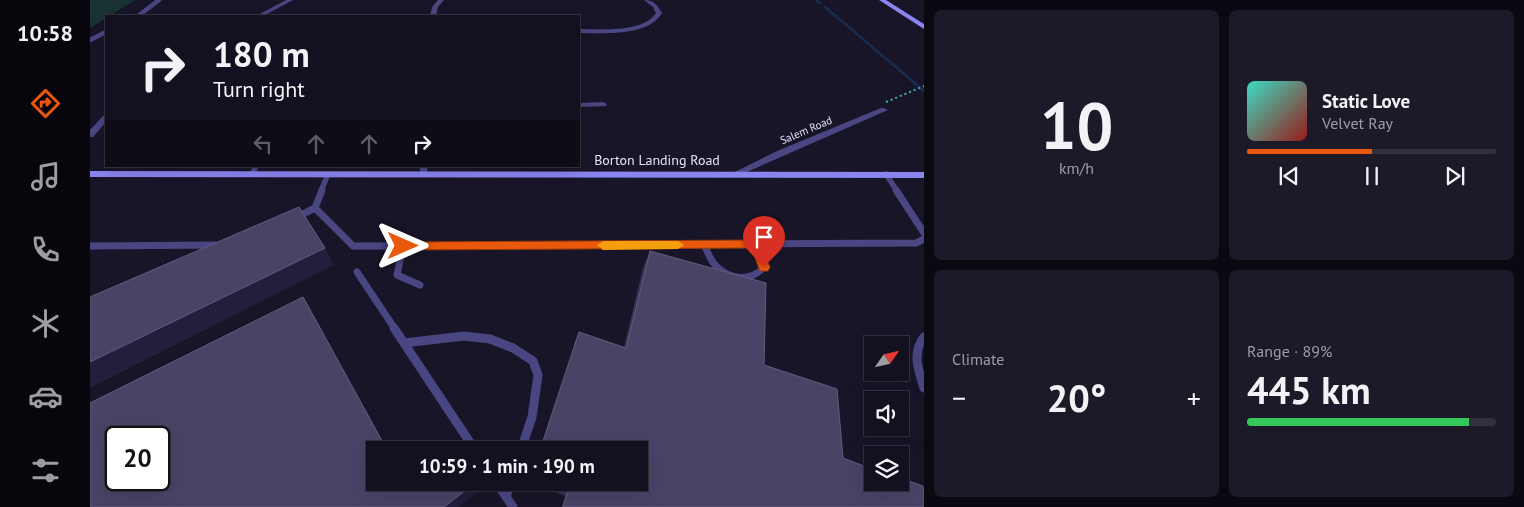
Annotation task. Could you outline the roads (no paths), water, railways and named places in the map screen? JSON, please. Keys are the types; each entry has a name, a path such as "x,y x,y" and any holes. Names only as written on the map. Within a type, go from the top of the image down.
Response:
{"street":[{"path":"261,15 290,0"},
{"path":"433,15 434,7 441,0"},
{"path":"580,31 626,29 650,24 656,20 659,13 655,6 647,0"},
{"path":"882,0 924,28"},
{"path":"580,105 603,104"},
{"name":"Salem Road","path":"737,173 884,106"},
{"path":"90,135 105,119"},
{"name":"Borton Landing Road","path":"90,174 254,170 328,174 424,170 924,175"}],"lane":[{"path":"139,15 159,0"},
{"path":"90,40 105,32"},
{"path":"291,220 315,208 328,174"},
{"path":"886,174 924,234"},
{"path":"315,208 353,246 916,243 924,239"},
{"path":"704,245 715,265 730,275 747,279 759,275 764,267 755,244"},
{"path":"90,246 199,250 224,245"},
{"path":"403,246 398,275 420,285"},
{"path":"357,272 469,441"},
{"path":"404,343 464,336 481,338 513,348 533,361 538,375 532,416 524,441"},
{"path":"924,338 919,341 916,357 924,388"},
{"path":"502,491 513,507"},
{"path":"506,497 508,491"}],"waterway":[{"path":"816,0 820,3"},
{"path":"825,7 916,84"},
{"path":"914,83 924,91"}]}
